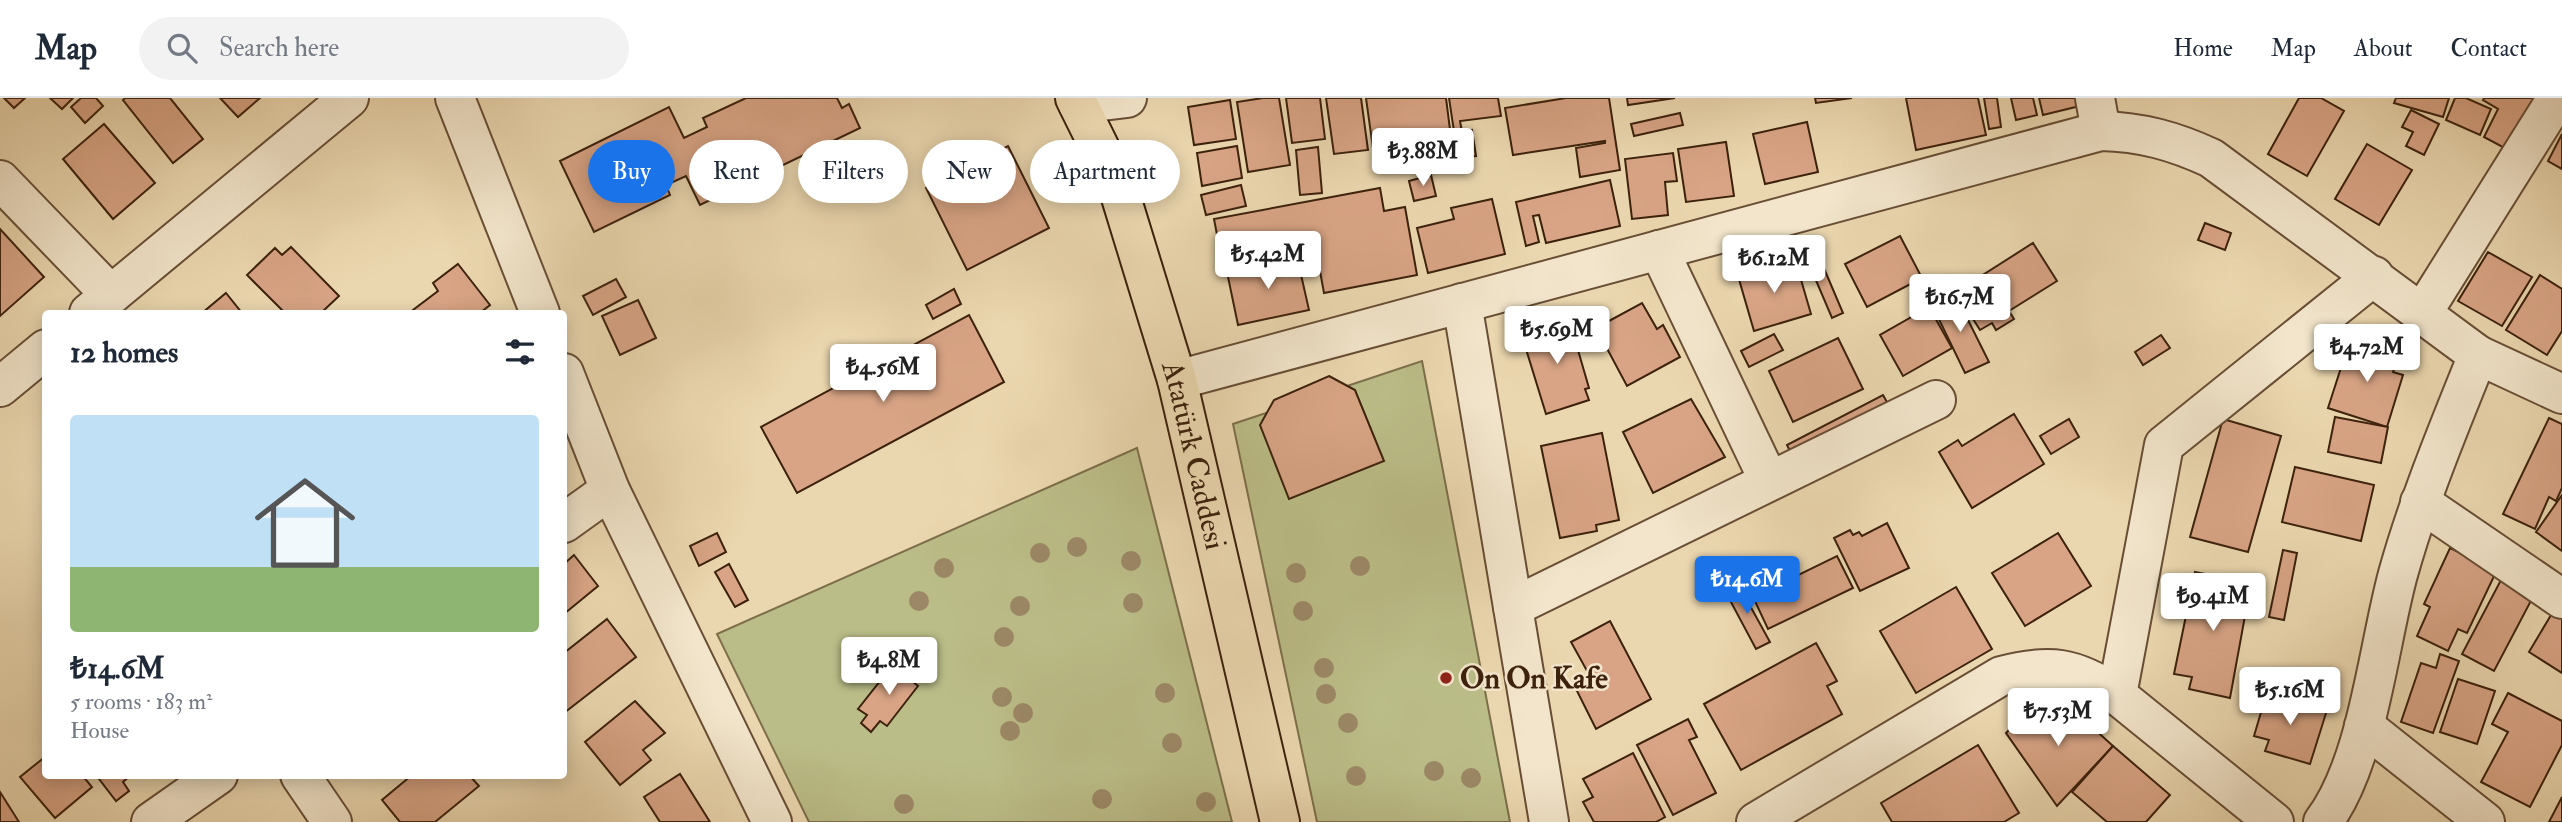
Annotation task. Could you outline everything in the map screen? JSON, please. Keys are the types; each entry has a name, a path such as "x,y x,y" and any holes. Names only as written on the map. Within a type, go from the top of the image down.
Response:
{"main road":[{"name":"Atatürk Caddesi","path":"1077,101 1116,181 1177,380 1280,822"}],"street":[{"path":"0,180 100,304 349,98"},
{"path":"455,98 539,310"},
{"path":"1077,101 1127,98"},
{"path":"2423,312 2557,98"},
{"path":"1177,380 1659,250 2098,114 2211,158 2423,312 2477,355 2562,394"},
{"path":"1659,250 1769,481"},
{"path":"2117,695 2164,444 2374,276"},
{"path":"1462,303 1549,822"},
{"path":"0,387 42,352"},
{"path":"2323,822 2343,786 2364,726 2398,576 2420,502 2477,355"},
{"path":"567,381 610,490 772,822"},
{"path":"1513,607 1936,400"},
{"path":"567,521 610,490"},
{"path":"2420,502 2562,599"},
{"path":"1756,822 2001,676 2031,668 2062,668 2090,677 2117,695 2274,822"},
{"path":"2364,726 2485,822"},
{"path":"151,822 212,779"},
{"path":"303,779 332,822"}],"green space":[{"path":"1422,361 1510,822 1317,822 1233,424"},
{"path":"1137,448 1232,822 809,822 717,634"}],"building":[{"path":"4,98 25,98 14,108"},
{"path":"50,98 73,98 62,109"},
{"path":"81,98 96,98 103,106 85,123 71,107"},
{"path":"170,98 203,139 173,163 123,100"},
{"path":"220,98 260,98 238,117"},
{"path":"746,98 837,98 842,108 849,104 860,128 835,140 798,140 798,158 784,165 784,140 689,140 689,182 686,176 675,181 675,140 602,140 669,107 684,138 707,127 703,118"},
{"path":"1279,98 1290,165 1248,172 1237,102"},
{"path":"1286,98 1320,98 1325,139 1292,143"},
{"path":"1326,98 1361,98 1368,150 1334,154"},
{"path":"1366,98 1446,98 1453,153 1375,163"},
{"path":"1449,98 1498,98 1501,116 1460,121 1462,132 1472,130 1476,156 1458,158"},
{"path":"1566,98 1609,98 1620,170 1580,177 1576,148 1605,141 1513,155 1505,108"},
{"path":"1627,98 1675,98 1628,105"},
{"path":"1815,98 1852,98 1816,103"},
{"path":"1906,98 1978,98 1986,135 1916,150"},
{"path":"1984,98 1997,98 2001,127 1989,129"},
{"path":"2011,98 2033,98 2037,115 2016,120"},
{"path":"2039,98 2090,98 2092,103 2043,115"},
{"path":"2299,98 2321,98 2344,111 2307,176 2268,154"},
{"path":"2396,98 2449,98 2443,117 2394,103"},
{"path":"2455,98 2466,98 2491,109 2480,135 2446,120"},
{"path":"2538,98 2510,151 2484,137 2498,109 2483,100"},
{"path":"1230,100 1236,139 1194,145 1188,107"},
{"path":"2411,110 2439,124 2424,155 2406,146 2413,132 2402,127"},
{"path":"1680,113 1683,125 1634,136 1631,124"},
{"path":"1807,122 1818,172 1765,184 1753,134"},
{"path":"104,124 155,183 113,219 63,159"},
{"path":"2562,134 2562,169 2548,161"},
{"path":"1726,142 1734,196 1686,202 1678,149"},
{"path":"2367,144 2412,170 2379,225 2335,199"},
{"path":"1237,146 1242,178 1202,186 1197,153"},
{"path":"588,147 588,203 654,203 594,232 560,161"},
{"path":"1318,147 1322,193 1300,195 1296,150"},
{"path":"1673,153 1677,181 1665,182 1668,215 1632,219 1625,159"},
{"path":"1016,162 1030,190 1030,203 1036,203 1049,228 967,270 934,203 1016,203"},
{"path":"1431,175 1436,196 1414,201 1409,181"},
{"path":"1610,180 1620,226 1546,243 1539,215 1533,216 1539,242 1526,246 1516,202"},
{"path":"1241,185 1246,206 1206,215 1201,195"},
{"path":"1380,188 1384,211 1405,207 1417,275 1324,293 1316,249 1223,266 1214,219"},
{"path":"1492,199 1505,254 1428,273 1417,228 1454,219 1451,208"},
{"path":"2205,223 2231,233 2225,250 2198,240"},
{"path":"0,229 44,277 0,316"},
{"path":"1900,236 1922,278 1867,307 1845,264"},
{"path":"2033,243 2057,281 2009,311 2014,319 1996,330 1992,323 1980,330 1956,292"},
{"path":"291,247 339,296 324,310 282,310 247,275 275,248 282,255"},
{"path":"2488,252 2532,277 2502,326 2458,301"},
{"path":"1297,257 1309,310 1238,325 1227,272"},
{"path":"1795,259 1811,314 1754,331 1738,276"},
{"path":"1820,259 1843,313 1832,318 1809,264"},
{"path":"458,264 490,305 484,310 413,310 438,291 433,283"},
{"path":"2540,275 2562,289 2562,331 2547,355 2506,330"},
{"path":"616,279 626,297 593,315 583,296"},
{"path":"954,289 961,304 933,319 926,305"},
{"path":"226,293 240,310 206,310"},
{"path":"1955,294 1989,362 1965,373 1932,305"},
{"path":"638,300 656,338 620,355 602,316"},
{"path":"1642,303 1657,329 1663,325 1680,357 1627,386 1596,328"},
{"path":"1929,307 1952,348 1903,376 1880,335"},
{"path":"969,315 1004,382 797,493 761,427"},
{"path":"1569,319 1589,388 1585,389 1589,400 1546,414 1521,333"},
{"path":"1774,334 1783,350 1749,367 1741,351"},
{"path":"2161,335 2170,348 2143,365 2135,352"},
{"path":"1838,338 1863,389 1793,422 1769,371"},
{"path":"2359,339 2390,348 2386,359 2397,362 2393,372 2403,375 2387,427 2328,408 2347,349 2355,352"},
{"path":"1329,376 1355,390 1384,461 1289,499 1260,425 1274,400"},
{"path":"1883,395 1893,413 1796,464 1787,445"},
{"path":"1691,399 1725,457 1653,493 1623,432"},
{"path":"2014,414 2044,464 1972,508 1939,452 1958,440 1962,446"},
{"path":"2335,417 2388,427 2381,463 2328,452"},
{"path":"2549,418 2562,424 2562,488 2556,501 2549,497 2535,529 2503,514"},
{"path":"2069,419 2079,437 2051,454 2040,436"},
{"path":"2223,419 2281,436 2248,552 2190,537"},
{"path":"1602,433 1619,520 1596,525 1597,531 1560,538 1541,446"},
{"path":"2295,467 2374,485 2361,541 2282,522"},
{"path":"2562,495 2562,551 2536,532"},
{"path":"1887,523 1909,568 1860,591 1834,538 1850,530 1853,535 1859,532 1862,536"},
{"path":"717,533 726,552 699,566 690,546"},
{"path":"2058,533 2091,586 2025,626 1992,573"},
{"path":"2450,548 2497,570 2467,633 2458,629 2448,651 2417,636 2430,607 2424,604"},
{"path":"2283,550 2297,553 2284,620 2269,617"},
{"path":"574,555 598,586 567,612 567,561"},
{"path":"1837,556 1853,588 1768,629 1753,597"},
{"path":"729,564 748,600 735,607 715,572"},
{"path":"2195,572 2251,583 2230,698 2189,689 2192,677 2174,674"},
{"path":"2502,578 2534,595 2494,671 2462,654"},
{"path":"1737,582 1770,642 1756,649 1724,589"},
{"path":"1956,587 1992,649 1916,693 1880,631"},
{"path":"2554,610 2562,614 2562,673 2529,652"},
{"path":"607,619 636,657 567,711 567,651"},
{"path":"1610,621 1651,699 1596,729 1575,687 1591,678 1571,642"},
{"path":"1816,643 1837,681 1827,686 1842,714 1741,770 1704,704"},
{"path":"2440,654 2459,661 2433,733 2401,722 2421,663 2436,668"},
{"path":"908,665 919,673 912,681 918,686 887,726 880,721 871,732 861,723 867,715 858,709 892,666 901,673"},
{"path":"2458,679 2495,691 2477,744 2440,732"},
{"path":"2267,692 2327,710 2310,764 2265,751 2269,740 2254,736"},
{"path":"2508,693 2562,721 2562,745 2530,807 2481,782 2508,732 2492,724"},
{"path":"635,701 665,733 643,750 651,760 620,785 585,742"},
{"path":"2032,706 2079,715 2113,746 2057,806 2006,733"},
{"path":"1688,719 1697,737 1689,740 1716,793 1673,815 1637,745"},
{"path":"1978,745 2019,813 2004,822 1892,822 1881,803"},
{"path":"2113,746 2170,795 2146,822 2107,822 2072,792"},
{"path":"1633,753 1665,817 1656,822 1594,822 1583,802 1593,797 1583,779"},
{"path":"42,759 42,779 85,779 92,787 55,818 20,777"},
{"path":"680,774 710,822 660,822 644,797"},
{"path":"99,779 126,779 123,782 129,791 116,801"},
{"path":"407,779 473,779 479,786 435,822 400,822 382,800"},
{"path":"0,792 19,822 0,822"},
{"path":"2562,797 2562,822 2549,822"}],"place":[{"name":"On On Kafe","path":"1446,678"}]}
